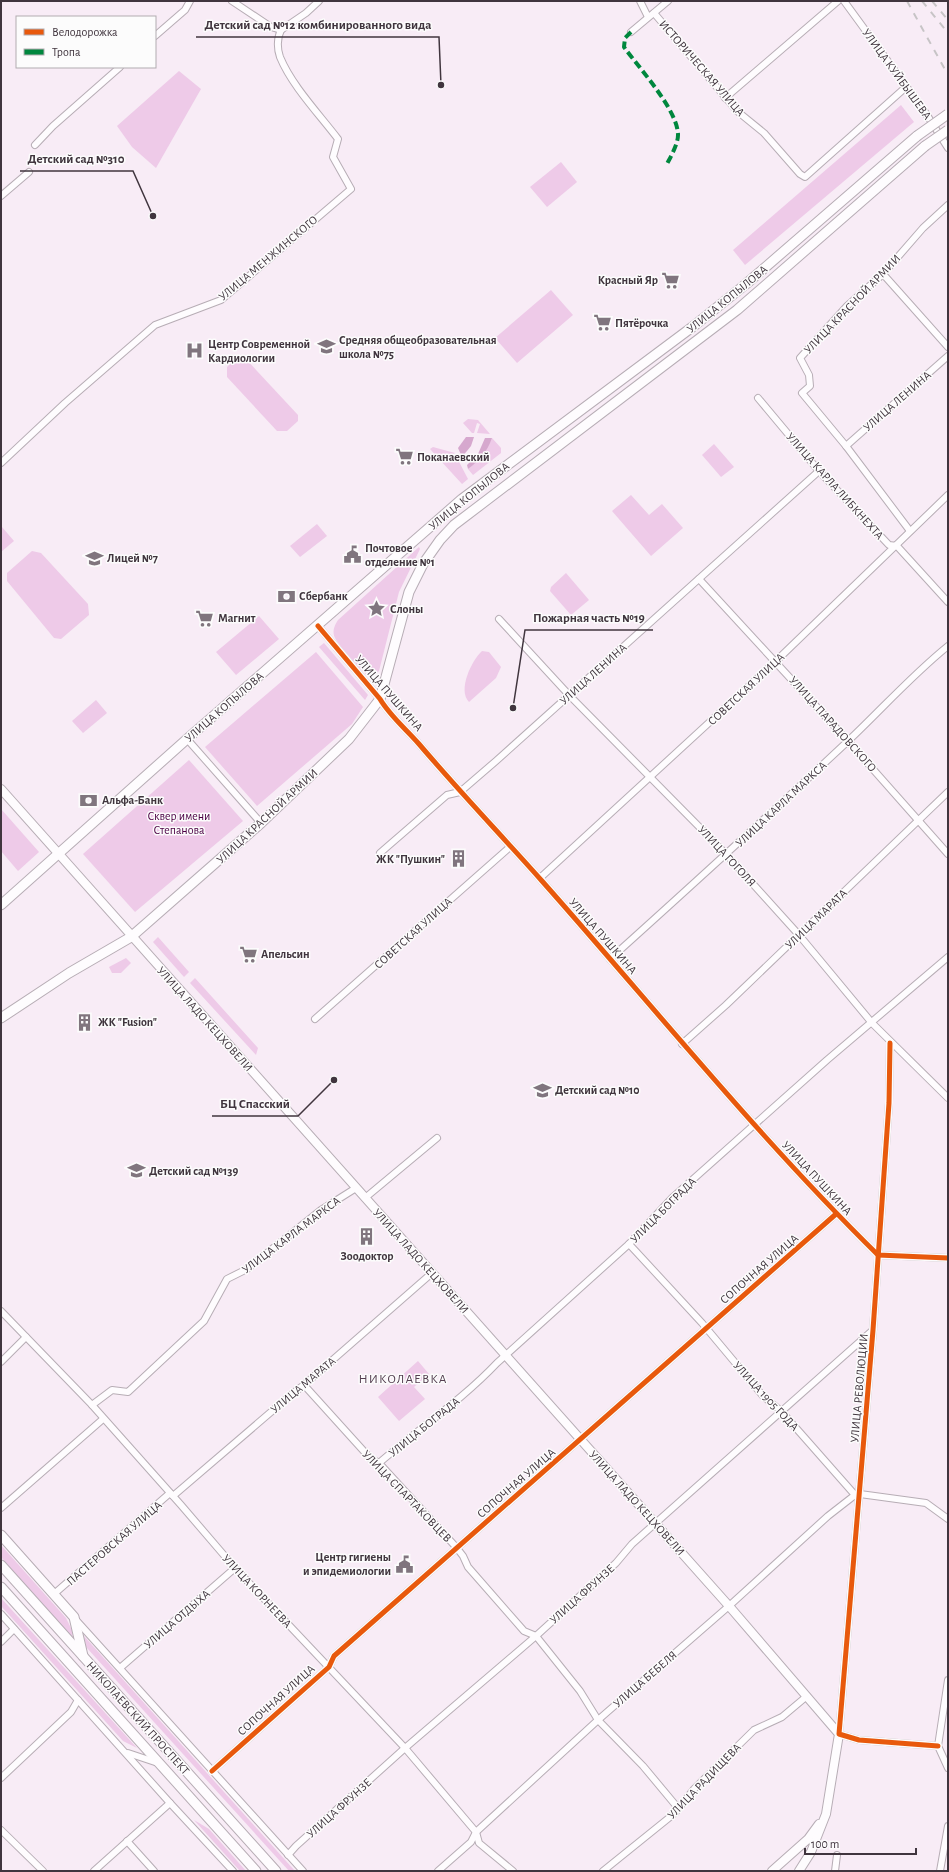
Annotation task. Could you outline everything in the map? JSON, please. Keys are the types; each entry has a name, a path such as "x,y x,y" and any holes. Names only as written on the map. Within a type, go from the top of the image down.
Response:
{"main road":[{"name":"УЛИЦА КОПЫЛОВА","path":"1,905 462,499 695,324 752,279 917,136 948,114"},
{"name":"УЛИЦА КОПЫЛОВА","path":"440,540 454,525 737,310 925,146 948,130"},
{"name":"УЛИЦА КРАСНОЙ АРМИИ","path":"1,1018 68,972 131,937 261,823 349,739 380,698 409,592 423,564 440,540"},
{"name":"УЛИЦА ЛАДО КЕЦХОВЕЛИ","path":"1,789 131,937 729,1606 839,1734"},
{"path":"1,1535 74,1617 83,1658"},
{"name":"НИКОЛАЕВСКИЙ ПРОСПЕКТ","path":"1,1565 276,1871"},
{"name":"НИКОЛАЕВСКИЙ ПРОСПЕКТ","path":"1,1587 256,1871"},
{"name":"УЛИЦА РЕВОЛЮЦИИ","path":"799,1871 811,1852 826,1814 839,1734"},
{"path":"772,1871 808,1838 826,1814"}],"street":[{"path":"156,35 184,10 190,1"},
{"path":"232,1 271,27 281,30 306,13 319,1"},
{"name":"ИСТОРИЧЕСКАЯ УЛИЦА","path":"640,1 648,17"},
{"path":"632,32 668,1"},
{"path":"725,98 838,1"},
{"name":"УЛИЦА КУЙБЫШЕВА","path":"844,1 925,112 948,148"},
{"name":"ИСТОРИЧЕСКАЯ УЛИЦА","path":"654,13 725,98 737,111 764,133 800,174 805,177 906,87"},
{"name":"УЛИЦА МЕНЖИНСКОГО","path":"1,463 65,403 155,325 221,300 350,188 333,157 338,139 297,86 280,56 277,38 281,30"},
{"path":"35,145 53,126 119,68"},
{"path":"1,196 28,172"},
{"name":"УЛИЦА КРАСНОЙ АРМИИ","path":"846,446 802,393 810,386 811,379 800,358 847,306 883,274 922,228 948,205"},
{"path":"883,274 948,347"},
{"name":"УЛИЦА ЛЕНИНА","path":"846,446 948,356"},
{"name":"УЛИЦА КАРЛА ЛИБКНЕХТА","path":"758,398 819,471 889,546 897,546 948,602"},
{"path":"846,446 910,531"},
{"name":"УЛИЦА ЛЕНИНА","path":"380,853 447,795 460,792 512,747 819,471"},
{"name":"СОВЕТСКАЯ УЛИЦА","path":"540,878 775,662 948,496"},
{"name":"УЛИЦА ПАРАДОВСКОГО","path":"699,579 848,741 948,854"},
{"name":"УЛИЦА ГОГОЛЯ","path":"499,619 569,695 726,854 799,935 890,1043 948,1098"},
{"name":"УЛИЦА ПУШКИНА","path":"318,626 380,698 386,709 404,726 460,792 540,878 754,1126 836,1214 878,1255"},
{"name":"УЛИЦА КАРЛА МАРКСА","path":"610,958 726,854 848,741 928,662 948,646"},
{"path":"187,740 261,823"},
{"name":"УЛИЦА МАРАТА","path":"682,1044 726,1005 920,821 948,792"},
{"name":"СОВЕТСКАЯ УЛИЦА","path":"316,1019 510,847"},
{"name":"УЛИЦА БОГРАДА","path":"379,1463 409,1437 454,1403 630,1244 672,1198 827,1060 948,957"},
{"name":"УЛИЦА РЕВОЛЮЦИИ","path":"839,1734 873,1330 889,1102 890,1043"},
{"path":"365,1198 437,1138"},
{"name":"УЛИЦА КАРЛА МАРКСА","path":"92,1405 112,1390 128,1392 204,1321 227,1278 247,1269 321,1210 356,1188"},
{"name":"СОПОЧНАЯ УЛИЦА","path":"212,1771 328,1667 334,1656 456,1547 581,1440 836,1214"},
{"name":"УЛИЦА 1905 ГОДА","path":"630,1244 706,1328 763,1396 781,1411 858,1494"},
{"path":"878,1255 948,1258"},
{"name":"УЛИЦА МАРАТА","path":"172,1495 304,1384 432,1273"},
{"name":"УЛИЦА КОРНЕЕВА","path":"1,1310 92,1405 235,1568 405,1748 476,1832 479,1843 513,1871"},
{"name":"УЛИЦА ФРУНЗЕ","path":"288,1855 296,1846 405,1748 536,1636 616,1563 632,1544 873,1330"},
{"path":"1,1362 26,1337"},
{"name":"УЛИЦА СПАРТАКОВЦЕВ","path":"304,1384 370,1458 379,1463 456,1547 463,1556 468,1567 524,1631 536,1636 580,1690 598,1720 643,1766 678,1808"},
{"path":"1,1508 103,1419"},
{"path":"858,1494 926,1503 948,1519"},
{"name":"УЛИЦА БЕБЕЛЯ","path":"438,1871 470,1842 476,1832 598,1720 729,1606 828,1516 858,1494"},
{"name":"ПАСТЕРОВСКАЯ УЛИЦА","path":"54,1594 172,1495"},
{"name":"УЛИЦА ОТДЫХА","path":"120,1668 235,1568"},
{"path":"1,1614 233,1871"},
{"path":"74,1617 303,1871"},
{"path":"1,1642 14,1629"},
{"path":"948,1680 938,1746 948,1768"},
{"name":"УЛИЦА РАДИЩЕВА","path":"603,1871 675,1813 694,1790 754,1730 782,1717 807,1696"},
{"path":"1,1778 72,1712 78,1700"},
{"path":"839,1734 859,1740 938,1746"},
{"path":"127,1753 161,1764"},
{"path":"94,1871 170,1803"},
{"path":"940,1871 948,1826"},
{"path":"1,1830 43,1871"},
{"path":"127,1841 154,1871"},
{"path":"835,1871 837,1855"}],"green space":[{"path":"179,71 201,89 156,168 132,147 117,126"},
{"path":"901,105 914,122 745,265 733,250"},
{"path":"561,162 577,182 547,207 530,187"},
{"path":"551,290 573,315 517,363 495,338"},
{"path":"245,358 298,415 298,421 287,431 277,431 227,377 227,367 235,359"},
{"path":"468,419 478,420 490,434 477,433 480,424 477,423 474,433 472,433 463,423"},
{"path":"492,438 501,448 501,453 473,475 468,469 482,457"},
{"path":"714,444 734,467 721,477 702,455"},
{"path":"433,447 455,453 447,457 449,460 456,456 468,479 462,484 430,449"},
{"path":"631,495 649,515 662,504 683,528 651,556 612,511"},
{"path":"317,524 327,536 300,557 290,546"},
{"path":"2,527 14,541 1,552 1,528"},
{"path":"419,547 420,549 399,592 379,671 375,675 369,677 337,641 334,634 335,627 338,620"},
{"path":"32,551 41,553 88,604 89,615 61,639 54,638 7,581 7,573"},
{"path":"566,573 589,600 571,615 550,591 551,587"},
{"path":"259,616 279,639 236,675 216,652"},
{"path":"324,643 368,695 365,700 319,647"},
{"path":"482,651 489,652 501,667 496,678 469,702 466,697 465,690 467,675 474,661"},
{"path":"316,652 363,707 352,724 257,806 205,747"},
{"path":"96,700 107,713 83,733 72,721"},
{"name":"Сквер имени Степанова","path":"189,760 243,821 135,912 83,854"},
{"path":"1,809 39,852 18,871 1,851"},
{"path":"158,937 189,972 184,977 153,942"},
{"path":"126,958 131,963 121,973 112,973 109,967"},
{"path":"195,978 258,1048 256,1055 190,983"},
{"path":"418,1361 429,1374 414,1387 425,1399 399,1421 378,1397"},
{"path":"1,1545 66,1618 72,1630 73,1640 1,1557"},
{"path":"1,1598 137,1748 123,1741 1,1606"},
{"path":"84,1636 295,1871 289,1871 86,1647"},
{"path":"194,1820 209,1829 246,1871 240,1871"}],"shaded area":[{"path":"466,437 474,437 471,446 462,457 458,448"},
{"path":"485,438 492,438 480,459 468,469 467,465 478,454"}],"railway":[{"path":"907,1 948,75"},
{"path":"922,1 948,33"},
{"path":"932,1 948,20"}],"marked path":[{"path":"631,32 625,38 624,47 657,90 672,114 676,125 678,135 677,142 667,164"}],"cycle path":[{"path":"318,626 380,699 393,717 414,738 542,881 748,1118 878,1255 948,1258"},
{"path":"890,1043 889,1103 873,1330 839,1734 859,1740 938,1746"},
{"path":"212,1771 329,1667 334,1656 836,1214"}],"place":[{"name":"Детский сад №12 комбинированного вида","path":"441,85"},
{"name":"Детский сад №310","path":"153,216"},
{"name":"Красный Яр","path":"671,280"},
{"name":"Пятёрочка","path":"602,323"},
{"name":"Средняя общеобразовательная школа №75","path":"326,347"},
{"name":"Центр Современной Кардиологии","path":"195,351"},
{"name":"Поканаевский","path":"404,457"},
{"name":"Почтовое отделение №1","path":"352,555"},
{"name":"Лицей №7","path":"94,558"},
{"name":"Сбербанк","path":"286,596"},
{"name":"Слоны","path":"377,609"},
{"name":"Магнит","path":"205,618"},
{"name":"Пожарная часть №19","path":"513,708"},
{"name":"Альфа-Банк","path":"89,800"},
{"name":"ЖК \"Пушкин\"","path":"458,859"},
{"name":"Апельсин","path":"248,954"},
{"name":"ЖК \"Fusion\"","path":"85,1022"},
{"name":"БЦ Спасский","path":"334,1080"},
{"name":"Детский сад №10","path":"542,1090"},
{"name":"Детский сад №139","path":"136,1171"},
{"name":"Зоодоктор","path":"367,1237"},
{"name":"Центр гигиены и эпидемиологии","path":"404,1564"}],"district":[{"name":"НИКОЛАЕВКА","path":"403,1378"}]}
